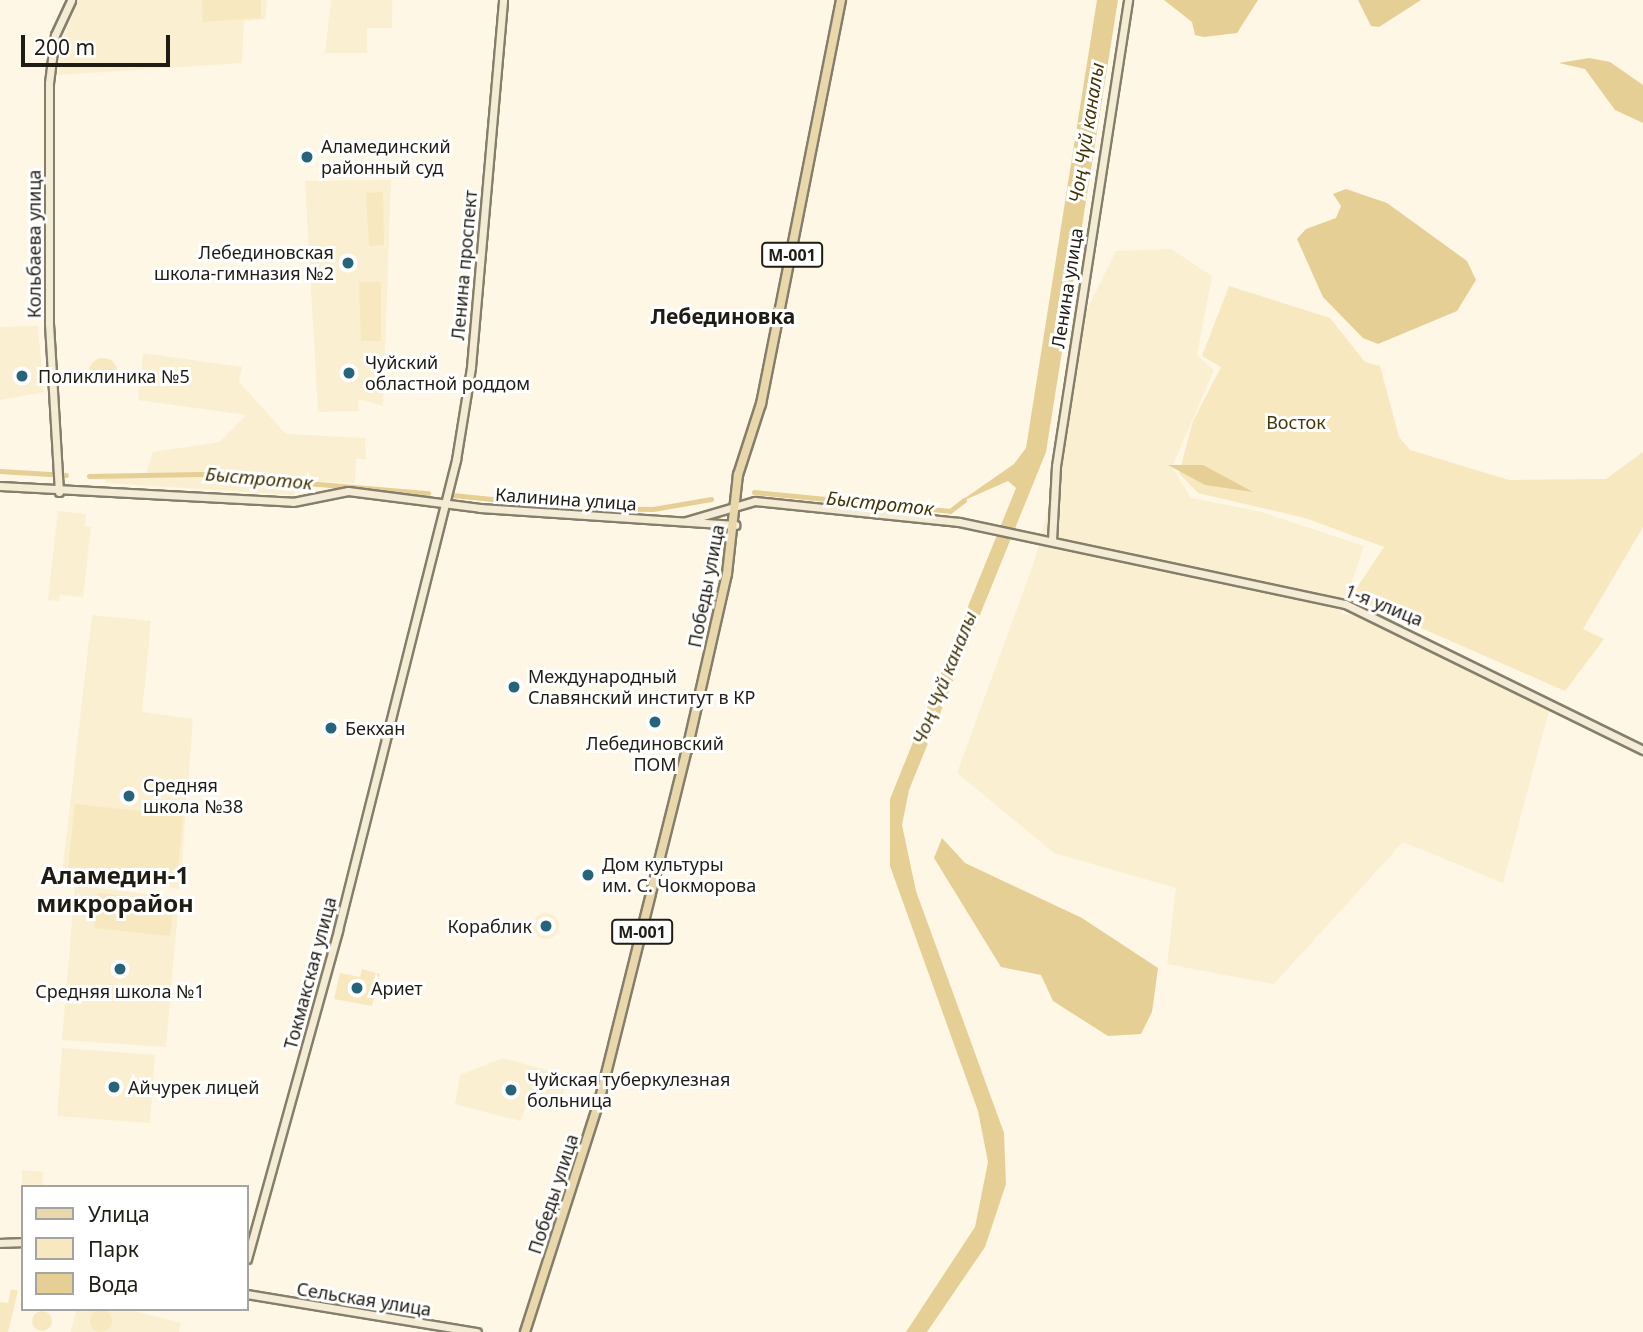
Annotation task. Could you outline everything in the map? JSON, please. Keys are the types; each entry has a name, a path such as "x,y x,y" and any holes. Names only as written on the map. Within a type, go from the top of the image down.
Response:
{"main road":[{"name":"Кольбаева улица","path":"59,492 60,471 49,323 49,83 55,35 71,0"},
{"name":"Ленина проспект","path":"396,693 445,503 471,367 503,0"},
{"name":"Победы улица","path":"525,1332 600,1098 687,750 841,0"},
{"name":"Ленина улица","path":"1052,540 1056,466 1128,0"},
{"name":"Калинина улица","path":"0,486 59,492 293,502 342,491 445,503 735,525"},
{"name":"Калинина улица","path":"686,521 736,507 789,503 990,527 1023,534"},
{"name":"1-я улица","path":"1023,534 1363,610 1643,750"},
{"name":"Токмакская улица","path":"248,1255 396,693"},
{"path":"0,1243 21,1242"},
{"name":"Сельская улица","path":"248,1294 477,1332"}],"shaded area":[{"path":"79,0 267,0 265,19 244,21 242,63 58,75 63,38"},
{"path":"331,0 392,0 392,28 367,28 367,53 325,53"},
{"name":"Лебединовская школа-гимназия №2","path":"391,180 383,406 358,399 359,411 318,412 305,181"},
{"path":"1171,249 1212,276 1197,355 1214,370 1172,467 1191,498 1258,511 1364,546 1341,614 1361,616 1550,707 1503,883 1403,842 1274,984 1167,964 1176,888 1054,853 957,773 1035,559 1059,467 1085,313 1116,251"},
{"name":"Поликлиника №5","path":"38,326 44,392 0,400 0,327"},
{"name":"Быстроток","path":"143,353 242,367 239,382 286,434 365,438 366,459 356,459 355,483 146,473 153,452 220,442 246,415 138,400"},
{"path":"196,476 296,483 294,495 106,483 104,478"},
{"path":"58,511 86,514 85,526 91,527 83,597 60,595 59,601 48,600"},
{"name":"Средняя школа №38","path":"92,615 151,621 142,712 193,719 180,889 62,874"},
{"name":"Средняя школа №1","path":"75,885 179,898 166,1047 62,1040"},
{"name":"Кораблик","path":"546,913 555,917 559,926 555,935 546,939 537,935 533,926 537,917"},
{"name":"Айчурек лицей","path":"62,1048 155,1055 150,1123 57,1116"},
{"name":"Чуйская туберкулезная больница","path":"503,1058 568,1076 559,1110 527,1105 520,1121 455,1104 460,1075"},
{"path":"22,1170 43,1172 42,1185 23,1185"},
{"path":"76,1311 135,1311 181,1323 179,1332 71,1332"}],"green space":[{"path":"202,0 261,0 261,18 203,22"},
{"path":"383,192 384,245 369,246 366,193"},
{"path":"359,282 381,282 381,341 361,341"},
{"name":"Восток","path":"1229,286 1330,318 1365,362 1380,366 1399,437 1410,450 1509,480 1606,479 1643,452 1643,527 1583,629 1604,639 1565,691 1359,601 1352,595 1384,547 1305,518 1198,493 1179,473 1193,421 1221,367 1202,356"},
{"path":"103,358 113,362 117,372 113,382 103,386 93,382 89,372 93,362"},
{"path":"75,804 183,816 177,880 68,869"},
{"path":"98,893 174,901 170,936 94,928"},
{"name":"Ариет","path":"362,969 380,974 372,1006 334,999 340,973 360,977"},
{"path":"11,1289 18,1291 8,1332 0,1332 0,1302 8,1303"},
{"path":"42,1311 49,1314 52,1321 49,1328 42,1331 35,1328 32,1321 35,1314"},
{"path":"105,1311 111,1317 109,1329 101,1332 93,1329 90,1321 93,1313"}],"water":[{"name":"Чоң Чүй каналы","path":"1097,0 1118,0 1046,452 909,790 902,825 916,891 1004,1133 1006,1184 985,1247 927,1332 906,1332 975,1227 988,1162 978,1111 890,866 890,799 1016,488 1008,481 958,503 1014,464 1026,448"},
{"path":"1164,0 1258,0 1237,33 1204,37 1195,35 1192,22"},
{"path":"1358,0 1421,0 1379,27 1371,26"},
{"path":"1589,58 1610,62 1643,85 1643,123 1615,110 1585,69 1559,63"},
{"path":"1346,189 1387,203 1467,261 1476,280 1457,311 1378,344 1363,338 1323,297 1297,239 1306,229 1336,218 1341,206 1333,194"},
{"path":"1168,465 1203,465 1253,492 1205,485"},
{"path":"942,838 965,863 1082,918 1158,968 1152,1012 1141,1034 1108,1036 1053,1001 1041,975 1001,967 934,858"}],"waterway":[{"name":"Быстроток","path":"0,471 66,475"},
{"name":"Быстроток","path":"89,476 200,474 428,493"},
{"name":"Быстроток","path":"754,492 950,511 964,500"},
{"name":"Быстроток","path":"452,495 564,506"},
{"name":"Быстроток","path":"582,508 653,509 711,499"}],"place":[{"name":"Аламединский районный суд","path":"307,157"},
{"name":"Лебединовская школа-гимназия №2","path":"348,263"},
{"name":"Чуйский областной роддом","path":"349,373"},
{"name":"Поликлиника №5","path":"22,376"},
{"name":"Международный Славянский институт в КР","path":"514,687"},
{"name":"Лебединовский ПОМ","path":"655,722"},
{"name":"Бекхан","path":"331,728"},
{"name":"Средняя школа №38","path":"129,796"},
{"name":"Дом культуры им. С. Чокморова","path":"588,875"},
{"name":"Кораблик","path":"546,926"},
{"name":"Средняя школа №1","path":"120,969"},
{"name":"Ариет","path":"357,988"},
{"name":"Айчурек лицей","path":"114,1087"},
{"name":"Чуйская туберкулезная больница","path":"511,1090"}],"district":[{"name":"Лебединовка","path":"723,316"},
{"name":"Аламедин-1 микрорайон","path":"115,889"}]}
